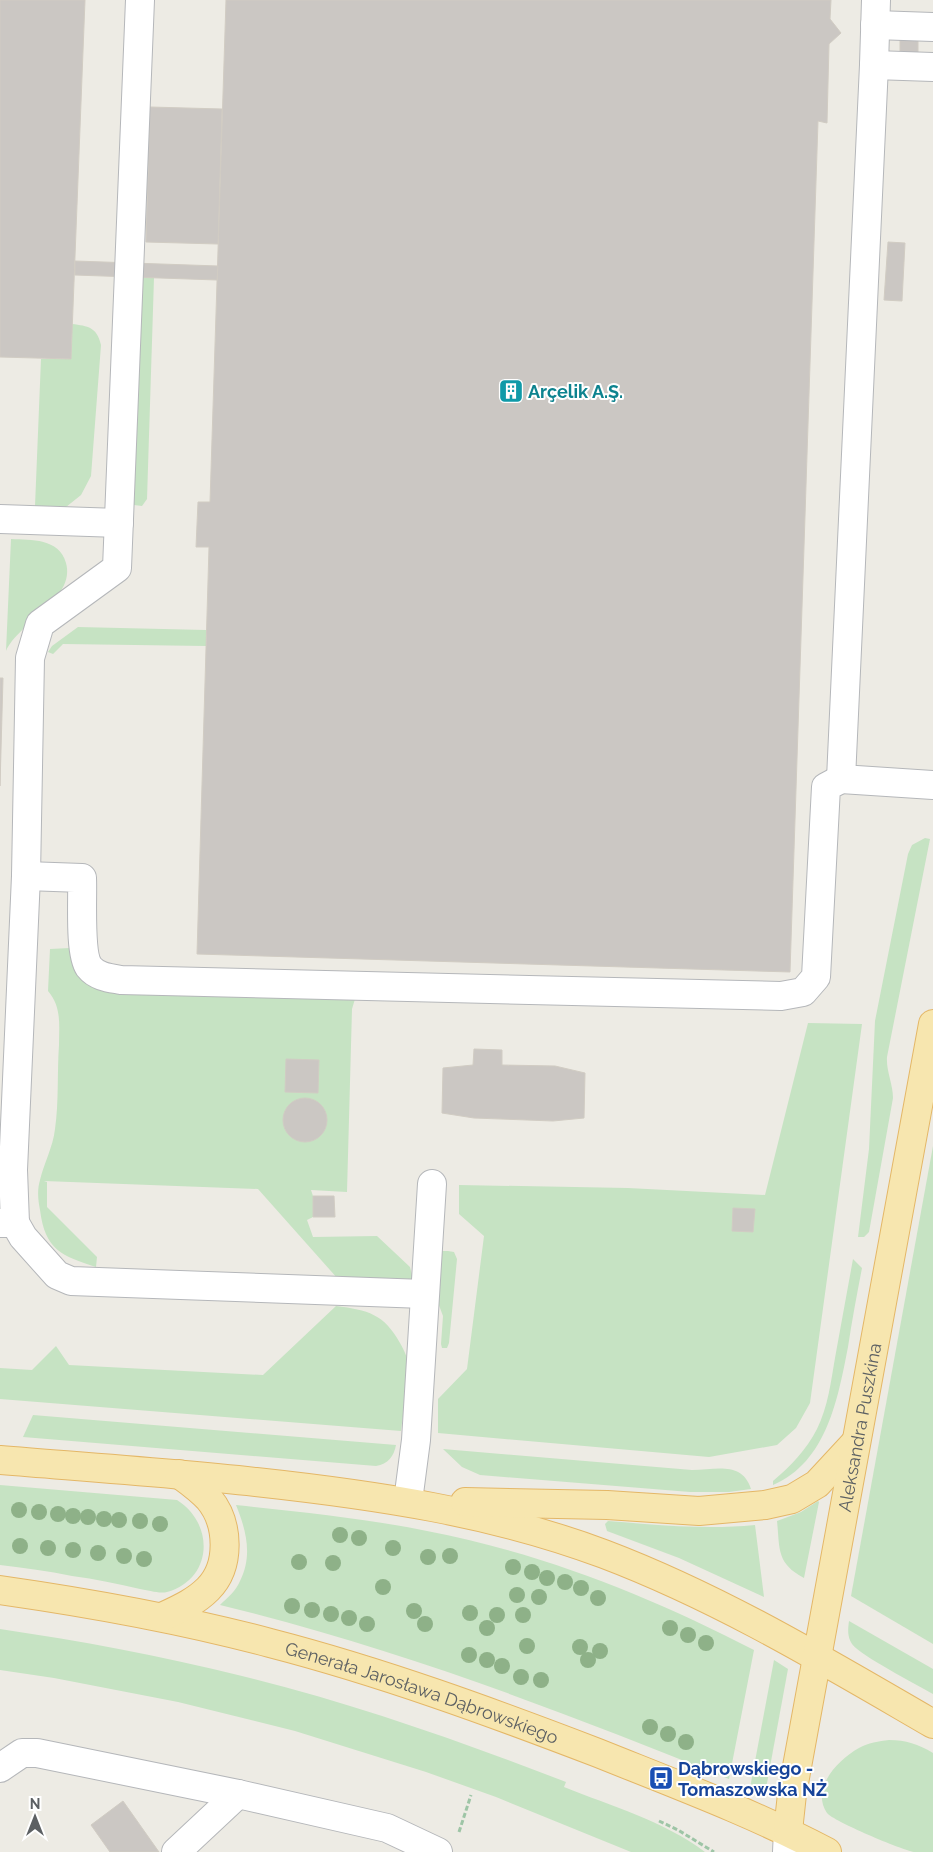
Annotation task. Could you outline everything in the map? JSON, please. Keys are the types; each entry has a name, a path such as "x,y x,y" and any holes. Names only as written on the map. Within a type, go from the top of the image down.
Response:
{"main road":[{"name":"Aleksandra Puszkina","path":"787,1842 792,1794 933,1024"},
{"path":"408,1501 607,1505 699,1510 765,1505 792,1499 817,1484 855,1443"},
{"path":"0,1460 179,1474 328,1490 408,1501 473,1514 602,1553 665,1578 770,1630 933,1724"},
{"path":"162,1617 192,1603 209,1588 218,1575 225,1545 223,1529 210,1501 197,1487 179,1474"},
{"name":"Generała Jarosława Dąbrowskiego","path":"0,1590 70,1600 162,1617 272,1643 363,1670 474,1706 662,1778 744,1811 787,1842 827,1852"}],"lane":[{"path":"140,0 117,568 40,624 30,658 26,876 13,1170 7,1223 57,1275 71,1281 424,1294"},
{"path":"841,779 876,12 933,27"},
{"path":"874,65 933,67"},
{"path":"0,519 119,523"},
{"path":"26,876 82,878 84,951 89,967 102,976 121,980 781,996 803,992 816,977 826,788 841,779 933,786"},
{"path":"408,1501 416,1440 432,1184"},
{"path":"0,1768 22,1754 37,1753 238,1794 387,1828 438,1852"},
{"path":"176,1852 238,1794"}],"path":[{"path":"458,1833 471,1795"},
{"path":"658,1821 714,1852"}],"green space":[{"path":"142,277 154,278 147,499 142,506 134,505 134,498"},
{"path":"72,324 91,328 97,334 101,345 91,476 81,495 66,507 35,506 41,359 71,359"},
{"path":"11,539 35,540 51,545 62,555 66,563 67,576 63,588 55,599 22,630 6,651"},
{"path":"78,627 206,630 206,646 63,644 53,654 48,652 52,646"},
{"path":"925,838 930,839 887,1057 893,1098 869,1232 864,1237 858,1237 869,1149 875,1021 908,854 912,845"},
{"path":"70,948 76,970 355,999 352,1009 347,1192 311,1190 313,1196 313,1217 307,1220 313,1237 377,1236 410,1267 413,1279 338,1279 258,1189 44,1181 47,1182 47,1207 97,1257 96,1267 65,1255 57,1249 51,1243 42,1223 38,1191 54,1136 57,1108 59,1024 56,1004 48,991 50,949"},
{"path":"808,1023 862,1024 810,1403 796,1428 777,1445 709,1457 438,1433 438,1399 467,1369 484,1236 459,1214 459,1185 628,1188 765,1195"},
{"path":"933,1146 933,1644 851,1596"},
{"path":"442,1251 454,1252 457,1259 447,1348 442,1348 441,1344 443,1316 437,1300 438,1255"},
{"path":"853,1259 862,1268 840,1387 834,1407 818,1445 806,1461 791,1475 773,1485 773,1481 808,1444 824,1412"},
{"path":"336,1306 357,1309 374,1315 394,1333 403,1349 409,1369 401,1431 0,1399 0,1368 32,1370 56,1346 69,1365 263,1375"},
{"path":"33,1415 396,1445 390,1459 376,1466 23,1437"},
{"path":"443,1449 692,1470 727,1469 741,1474 747,1480 751,1489 729,1492 690,1492 480,1475 462,1467"},
{"path":"0,1485 177,1500 189,1510 198,1523 203,1536 204,1550 200,1564 193,1576 182,1585 161,1593 45,1571 0,1565"},
{"path":"818,1501 804,1578 788,1567 784,1561 779,1547 777,1521 801,1512"},
{"path":"236,1505 380,1522 470,1540 512,1551 595,1578 635,1594 754,1650 729,1779 541,1705 415,1661 286,1622 220,1605 238,1585 246,1562 247,1543"},
{"path":"608,1521 700,1527 755,1525 764,1597 679,1558 607,1531 605,1524"},
{"path":"849,1621 933,1669 933,1694 857,1649 849,1638"},
{"path":"0,1629 182,1662 324,1698 446,1738 566,1782 564,1787 655,1823 672,1831 705,1852 631,1852 496,1797 426,1772 295,1731 178,1702 54,1678 0,1670"},
{"path":"774,1660 788,1669 765,1794 750,1788"},
{"path":"889,1740 912,1743 933,1753 933,1852 914,1852 868,1835 832,1817 827,1813 823,1803 824,1784 843,1759 862,1746"}],"building":[{"path":"0,0 85,0 71,359 0,357"},
{"name":"Arçelik A.Ş.","path":"226,0 831,0 830,19 841,33 829,44 827,123 818,121 790,972 197,954 209,547 196,547 198,502 210,502"},
{"path":"900,39 918,40 918,56 900,55"},
{"path":"150,107 222,109 218,244 146,242"},
{"path":"888,242 905,243 902,301 884,300"},
{"path":"75,261 218,266 217,280 75,275"},
{"path":"0,678 3,678 0,786"},
{"path":"474,1049 502,1050 502,1065 555,1066 585,1073 584,1118 553,1121 474,1118 442,1113 443,1068 473,1065"},
{"path":"286,1059 319,1060 318,1093 285,1092"},
{"path":"305,1098 317,1102 323,1108 327,1120 323,1132 317,1138 305,1142 293,1138 287,1132 283,1120 287,1108 293,1102"},
{"path":"313,1196 334,1196 335,1217 313,1217"},
{"path":"733,1208 755,1209 753,1232 732,1231"},
{"path":"123,1801 159,1852 110,1852 91,1825"}],"place":[{"name":"Arçelik A.Ş.","path":"511,391"},
{"name":"Dąbrowskiego - Tomaszowska NŻ","path":"661,1778"}]}
